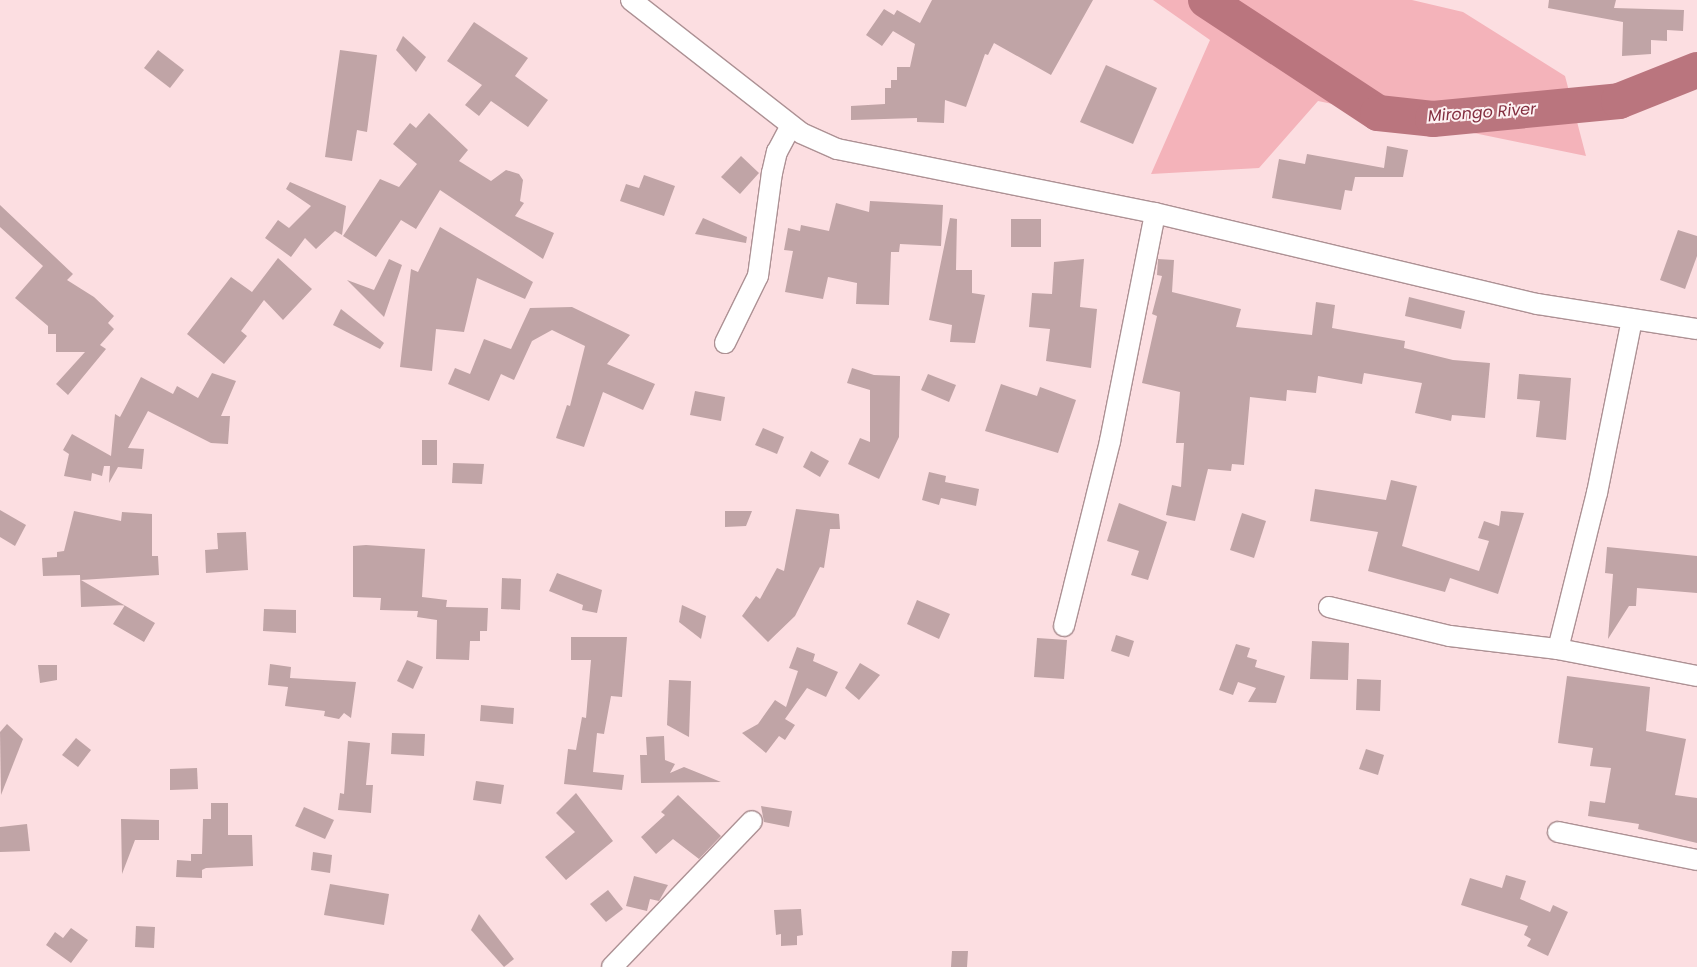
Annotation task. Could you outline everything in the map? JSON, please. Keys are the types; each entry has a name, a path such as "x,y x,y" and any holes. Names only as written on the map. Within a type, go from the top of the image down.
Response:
{"street":[{"path":"630,0 791,126 837,149 1155,213 1537,304 1697,329"},
{"path":"725,343 758,276 772,172 777,152 791,126"},
{"path":"1064,626 1110,440 1155,213"},
{"path":"1558,650 1597,493 1632,320"},
{"path":"1329,607 1450,636 1558,650 1697,676"},
{"path":"612,967 752,821"},
{"path":"1558,832 1697,860"}],"shaded area":[{"path":"1153,0 1412,0 1463,12 1565,76 1586,156 1318,101 1259,168 1151,174 1210,40"}],"building":[{"path":"932,0 1093,0 1051,75 994,43 988,55 985,54 966,107 945,100 944,123 917,122 917,118 851,120 851,106 885,104 885,88 891,88 891,80 897,80 897,67 910,67 915,44 893,31 882,46 866,35 884,9 894,15 897,10 920,23"},
{"path":"1549,0 1616,0 1614,8 1684,10 1683,31 1667,30 1667,41 1651,40 1651,54 1622,56 1623,22 1548,8"},
{"path":"474,22 528,58 515,76 548,100 528,127 491,101 479,116 465,105 482,85 447,61"},
{"path":"403,36 426,57 416,72 396,50"},
{"path":"158,50 184,70 170,88 144,68"},
{"path":"340,50 377,55 367,132 357,130 352,161 325,157"},
{"path":"1106,65 1157,88 1133,144 1080,122"},
{"path":"429,113 468,150 459,161 491,181 506,170 519,174 523,180 520,201 524,203 515,216 554,233 543,259 440,190 416,229 401,220 376,257 343,236 380,179 399,187 417,164 393,144 410,123 416,128"},
{"path":"1387,146 1408,150 1403,177 1355,177 1352,191 1345,190 1341,210 1272,198 1279,159 1305,164 1307,154 1384,168"},
{"path":"741,156 759,173 740,194 721,177"},
{"path":"644,175 675,186 664,216 620,201 626,184 639,188"},
{"path":"290,182 346,206 342,235 335,231 316,249 305,238 291,257 265,238 278,220 289,228 311,206 286,189"},
{"path":"870,201 943,205 941,246 900,244 899,252 891,252 889,305 856,304 857,283 828,277 823,299 785,292 793,251 784,250 788,228 800,231 801,225 829,231 836,203 869,212"},
{"path":"0,205 73,274 67,280 94,297 114,316 108,323 114,329 100,345 106,349 68,395 56,384 85,352 56,352 56,334 48,334 48,326 15,298 43,266 0,227"},
{"path":"703,218 747,237 746,243 695,234"},
{"path":"950,218 957,219 956,270 972,270 972,293 985,295 975,343 950,342 952,325 929,320"},
{"path":"1011,219 1041,219 1041,247 1011,247"},
{"path":"440,227 533,282 525,299 477,278 464,332 436,329 432,371 400,367 411,269 418,272"},
{"path":"1678,230 1697,236 1697,256 1685,289 1660,280"},
{"path":"278,258 312,289 283,320 264,300 241,331 247,336 224,364 187,334 231,277 252,292"},
{"path":"389,259 402,265 384,317 347,280 374,290"},
{"path":"1084,259 1080,307 1097,309 1091,368 1046,361 1050,329 1029,327 1032,293 1052,294 1054,262"},
{"path":"1158,259 1174,260 1172,292 1241,309 1236,327 1312,335 1316,302 1335,305 1332,328 1405,341 1404,348 1453,360 1490,363 1485,418 1452,415 1451,421 1415,413 1422,383 1364,373 1362,384 1318,376 1316,393 1287,390 1286,401 1250,397 1244,465 1232,464 1231,471 1208,469 1195,521 1166,515 1172,485 1181,487 1184,443 1176,443 1180,392 1142,383 1157,316 1152,314 1162,276 1157,275"},
{"path":"1409,297 1465,311 1461,329 1405,316"},
{"path":"572,307 630,335 607,364 655,384 643,410 603,392 584,447 556,438 567,405 570,406 585,346 552,330 532,341 514,380 501,374 489,401 448,384 455,368 470,374 484,339 511,349 530,308"},
{"path":"341,309 384,343 380,349 333,325"},
{"path":"852,368 874,375 900,376 899,437 879,479 848,464 860,438 870,442 870,390 847,383"},
{"path":"212,373 236,381 221,416 230,416 228,444 211,443 148,411 128,448 144,449 142,469 118,467 109,483 110,466 104,466 102,476 92,473 91,481 64,476 69,454 63,450 72,434 111,456 115,414 120,417 141,377 173,394 177,386 198,398"},
{"path":"928,374 956,385 949,402 921,390"},
{"path":"1519,374 1571,378 1566,440 1536,437 1540,401 1517,399"},
{"path":"1001,384 1037,396 1040,387 1076,400 1058,453 985,431"},
{"path":"695,391 725,397 721,421 690,415"},
{"path":"763,428 784,437 777,454 755,445"},
{"path":"422,440 437,440 437,465 422,465"},
{"path":"811,451 829,461 820,477 803,467"},
{"path":"453,463 484,464 482,484 452,483"},
{"path":"929,472 946,476 945,482 979,489 976,506 941,498 939,505 922,500"},
{"path":"1391,480 1417,486 1402,546 1479,571 1489,541 1478,538 1484,521 1499,526 1501,511 1524,513 1498,594 1450,578 1445,592 1368,571 1378,532 1310,521 1315,489 1386,500"},
{"path":"1119,503 1167,522 1148,580 1131,575 1139,551 1107,541"},
{"path":"796,509 839,514 840,529 830,529 824,568 820,567 795,616 768,642 742,616 756,596 760,599 777,568 784,571"},
{"path":"0,510 26,525 15,546 0,537"},
{"path":"74,511 121,521 122,512 152,514 152,556 158,556 159,575 81,580 124,605 81,607 80,575 43,576 42,558 57,557 57,552 64,551"},
{"path":"725,511 752,511 746,526 725,527"},
{"path":"1242,513 1266,521 1254,558 1230,550"},
{"path":"246,532 248,570 206,573 205,550 218,549 217,533"},
{"path":"366,545 425,549 422,597 447,600 446,607 488,608 487,631 480,631 480,641 470,641 469,660 436,659 437,620 417,617 418,611 380,610 381,598 353,597 353,546"},
{"path":"1607,547 1697,556 1697,593 1637,588 1636,606 1629,606 1608,639 1613,574 1605,573"},
{"path":"557,573 602,590 597,613 582,610 583,605 549,591"},
{"path":"502,578 521,579 520,610 501,609"},
{"path":"917,600 950,614 939,639 907,624"},
{"path":"125,605 155,623 144,642 113,624"},
{"path":"682,605 706,616 701,639 679,622"},
{"path":"264,609 296,610 296,633 263,631"},
{"path":"1116,635 1134,641 1129,657 1111,651"},
{"path":"571,637 627,637 622,697 611,696 604,734 597,733 593,772 624,775 622,790 564,784 568,749 576,750 582,717 586,718 591,660 571,660"},
{"path":"1037,638 1067,640 1064,679 1034,677"},
{"path":"1312,641 1349,643 1348,680 1310,679"},
{"path":"1236,644 1250,648 1247,657 1257,660 1255,667 1285,676 1276,703 1248,702 1256,688 1238,682 1233,695 1219,690"},
{"path":"797,647 815,654 813,661 838,672 826,697 807,688 785,719 795,725 785,740 779,736 766,753 742,733 758,724 775,700 786,707 798,671 789,668"},
{"path":"407,660 423,667 413,689 397,681"},
{"path":"860,663 880,675 859,700 845,688"},
{"path":"270,664 291,667 290,678 356,682 351,718 344,713 339,719 324,716 325,711 285,706 288,687 268,685"},
{"path":"38,665 57,665 57,680 40,683"},
{"path":"1567,676 1650,687 1646,731 1686,739 1675,795 1697,798 1697,843 1638,829 1639,824 1588,816 1590,801 1605,803 1611,768 1590,766 1593,748 1558,743"},
{"path":"1357,679 1381,680 1380,711 1356,710"},
{"path":"669,680 691,681 689,737 667,725"},
{"path":"481,705 514,708 513,724 480,721"},
{"path":"7,724 23,739 1,795 0,732"},
{"path":"392,733 425,734 424,756 391,754"},
{"path":"664,736 665,760 675,764 670,773 684,767 721,782 641,783 640,755 647,755 646,737"},
{"path":"76,738 91,750 78,767 62,755"},
{"path":"348,741 370,743 366,785 373,785 371,813 338,810 340,793 344,794"},
{"path":"1366,749 1384,755 1378,775 1359,769"},
{"path":"197,768 198,789 170,790 170,769"},
{"path":"476,781 504,785 501,804 473,800"},
{"path":"576,793 613,841 566,880 545,857 575,832 556,813"},
{"path":"678,795 721,836 699,859 673,839 656,854 641,837 665,815 661,812"},
{"path":"211,803 228,803 228,835 252,835 253,866 206,868 202,870 202,878 176,877 177,860 191,861 191,854 202,854 203,819 211,819"},
{"path":"761,806 792,811 789,827 764,822"},
{"path":"304,807 334,820 325,839 295,826"},
{"path":"121,819 159,820 159,840 135,840 122,874"},
{"path":"27,824 30,851 0,852 0,827"},
{"path":"313,852 332,855 330,873 311,870"},
{"path":"1506,875 1526,881 1520,899 1550,912 1553,905 1568,912 1548,956 1527,946 1531,939 1524,935 1528,926 1461,905 1470,878 1502,888"},
{"path":"634,876 668,885 659,901 650,899 647,911 626,906"},
{"path":"330,884 389,894 384,925 324,915"},
{"path":"608,890 623,909 606,922 590,904"},
{"path":"801,909 803,935 797,936 797,945 781,946 781,934 776,935 774,910"},
{"path":"479,914 514,959 504,967 471,930"},
{"path":"136,926 155,927 154,948 135,947"},
{"path":"71,928 88,940 71,963 46,945 55,932 63,938"},
{"path":"952,951 968,951 967,967 951,967"}],"waterway":[{"name":"Mirongo River","path":"1206,0 1378,113 1433,119 1619,101 1697,70"}]}
